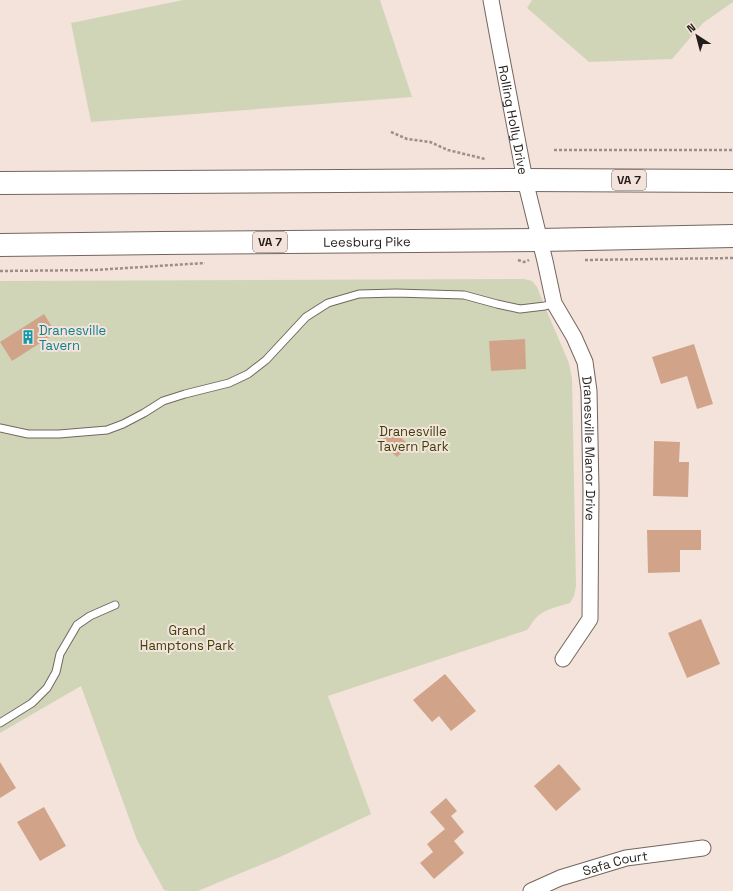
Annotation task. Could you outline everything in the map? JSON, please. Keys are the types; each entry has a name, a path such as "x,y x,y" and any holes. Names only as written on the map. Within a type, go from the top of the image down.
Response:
{"highway":[{"name":"VA 7","path":"0,183 525,180 733,181"},
{"name":"Leesburg Pike","path":"0,245 540,240 733,236"}],"street":[{"name":"Rolling Holly Drive","path":"491,0 525,180 540,240"},
{"name":"Dranesville Manor Drive","path":"540,240 546,260 554,303 574,338 585,362 589,391 591,490 590,619 563,659"},
{"name":"Safa Court","path":"531,891 560,878 626,858 703,848"}],"lane":[{"path":"0,428 28,434 59,434 107,430 123,424 163,401 229,383 248,374 266,360 306,317 328,303 360,294 396,293 464,295 520,309 545,306 554,303"},
{"path":"0,722 32,703 48,688 56,672 60,654 77,625 90,616 115,605"}],"path":[{"path":"391,132 407,140 430,142 448,150 485,159"},
{"path":"554,150 733,150"},
{"path":"585,260 733,258"},
{"path":"516,259 524,262 529,260"},
{"path":"0,271 95,270 210,263"}],"green space":[{"path":"183,0 380,0 412,97 91,122 71,23"},
{"path":"532,0 733,0 733,2 703,23 672,59 589,62 527,8"},
{"name":"Dranesville Tavern Park","path":"524,279 532,281 537,287 569,363 572,378 576,586 574,596 570,603 542,613 535,619 527,630 328,696 371,814 282,856 198,891 164,890 137,840 81,686 0,733 0,281"}],"building":[{"name":"Dranesville Tavern","path":"44,314 56,333 12,361 0,342"},
{"path":"525,339 526,369 491,371 489,341"},
{"path":"694,344 713,404 697,409 687,376 661,384 652,357"},
{"path":"392,429 409,445 397,457 380,442"},
{"path":"654,441 680,442 679,462 689,462 688,497 653,496"},
{"path":"647,530 701,530 701,550 680,550 680,572 648,573"},
{"path":"701,619 720,664 687,678 668,633"},
{"path":"445,674 476,711 451,731 439,716 432,722 413,700"},
{"path":"0,762 16,788 0,798"},
{"path":"559,764 581,789 556,811 534,786"},
{"path":"446,798 457,811 451,816 464,832 454,841 464,853 434,879 420,863 433,852 427,844 445,829 430,812"},
{"path":"44,807 66,846 40,861 17,822"}],"place":[{"name":"Dranesville Tavern","path":"28,337"}],"park label":[{"name":"Grand Hamptons Park","path":"187,638"}]}
